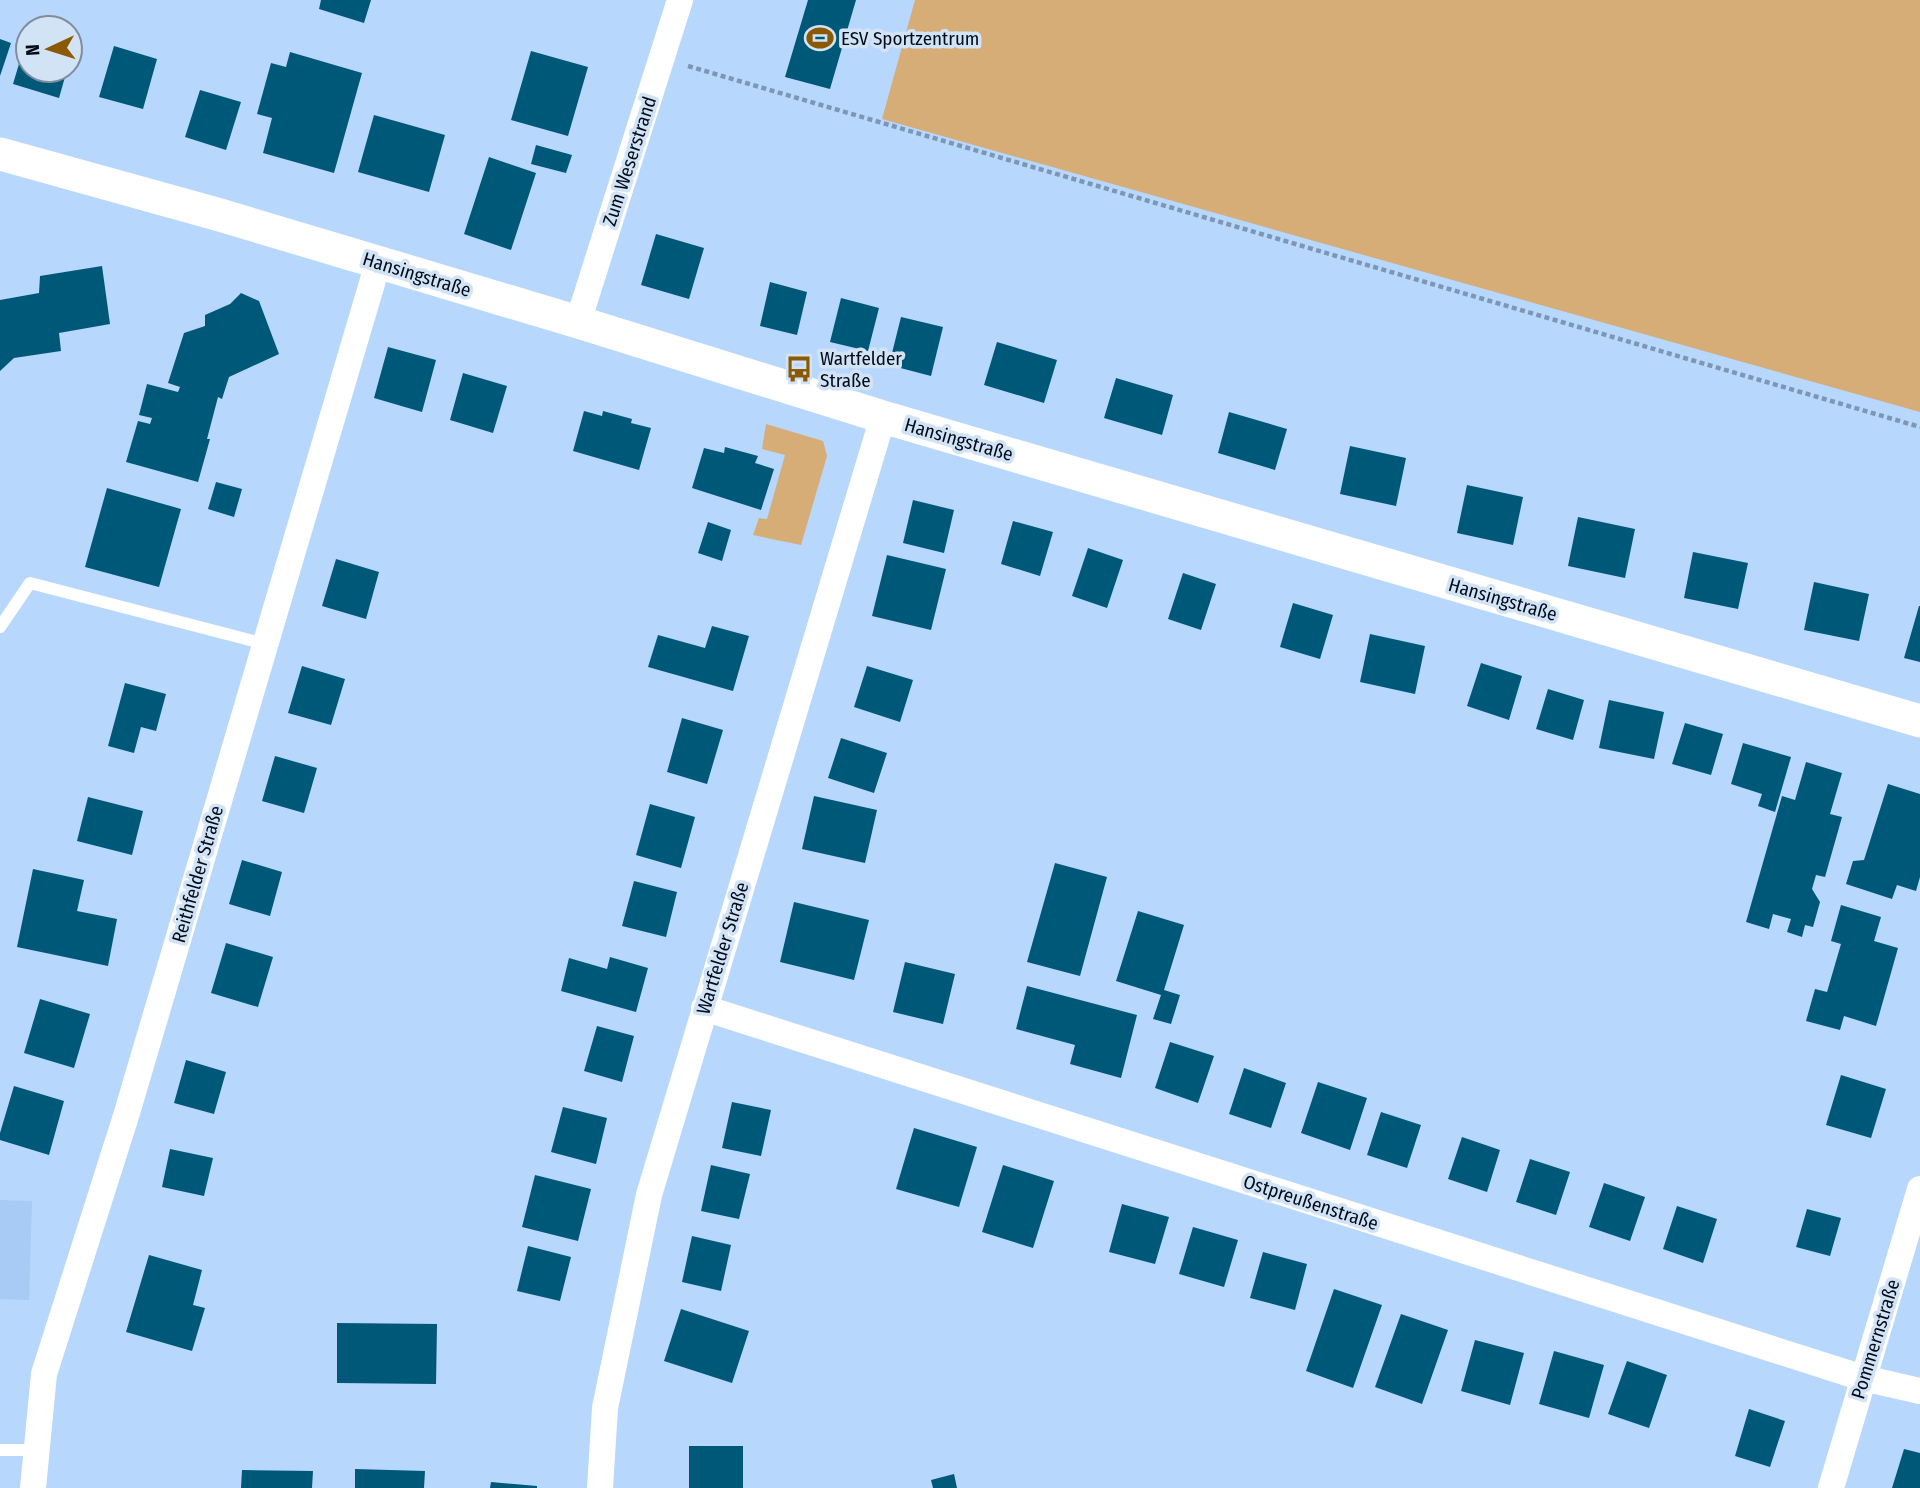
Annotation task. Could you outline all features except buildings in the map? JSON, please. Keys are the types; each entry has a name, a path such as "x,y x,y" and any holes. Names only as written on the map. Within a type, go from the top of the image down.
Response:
{"street":[{"name":"Zum Weserstrand","path":"578,322 680,0"},
{"name":"Hansingstraße","path":"0,154 220,215 883,417 1920,721"},
{"name":"Reithfelder Straße","path":"33,1488 44,1374 126,1116 378,263"},
{"name":"Wartfelder Straße","path":"600,1488 605,1408 649,1195 883,417"},
{"name":"Ostpreußenstraße","path":"704,1008 1863,1378 1920,1391"},
{"name":"Pommernstraße","path":"1831,1488 1920,1189"}],"lane":[{"path":"0,627 30,583 265,644"},
{"path":"0,1450 37,1450"}],"path":[{"path":"662,58 1920,427"}],"shaded area":[{"path":"915,0 1920,0 1920,412 882,119"},
{"path":"766,424 823,441 827,456 801,545 753,535 759,518 767,519 785,455 762,449"},
{"path":"0,1200 32,1201 29,1300 0,1299"}],"place":[{"name":"ESV Sportzentrum","path":"820,38"},
{"name":"Wartfelder Straße","path":"799,369"}]}
